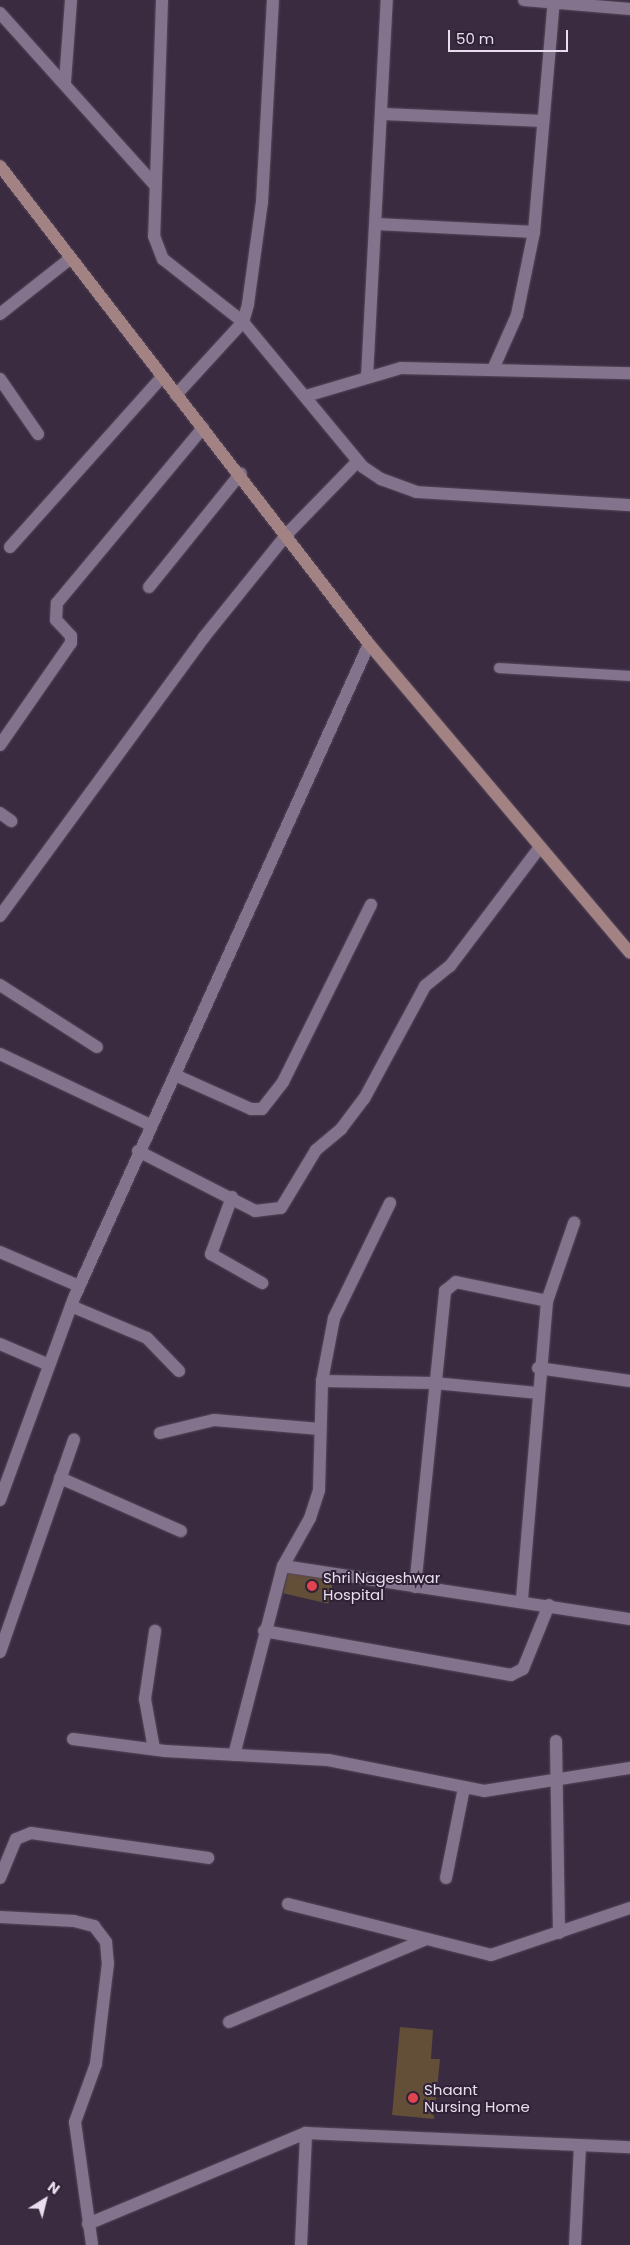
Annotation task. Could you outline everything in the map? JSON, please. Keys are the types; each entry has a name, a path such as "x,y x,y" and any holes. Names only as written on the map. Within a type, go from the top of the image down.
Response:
{"main road":[{"path":"0,166 161,378 241,473 288,533 369,644 630,953"}],"street":[{"path":"65,82 71,0"},
{"path":"162,0 154,184 154,236 163,259 243,322 358,461 382,479 416,492 630,505"},
{"path":"176,395 243,322 262,202 273,0"},
{"path":"367,377 384,114 387,0"},
{"path":"524,0 554,1 630,9"},
{"path":"494,367 519,308 534,232 554,1"},
{"path":"0,13 65,82 154,184"},
{"path":"384,114 543,121"},
{"path":"377,224 534,232"},
{"path":"0,314 71,258"},
{"path":"306,396 401,368 494,367 630,374"},
{"path":"10,547 161,378"},
{"path":"0,379 38,434"},
{"path":"0,745 72,643 56,620 57,603 203,428"},
{"path":"0,916 204,638 288,533 358,461"},
{"path":"150,587 241,473"},
{"path":"1,1493 79,1286 150,1125 175,1075 369,644"},
{"path":"0,813 11,821"},
{"path":"138,1152 263,1212 274,1212 287,1201 316,1150 346,1124 364,1099 425,986 450,966 540,847"},
{"path":"175,1075 251,1110 262,1109 283,1082 371,904"},
{"path":"0,984 97,1048"},
{"path":"0,1054 150,1125"},
{"path":"232,1197 210,1254 262,1283"},
{"path":"234,1754 264,1631 283,1566 318,1496 322,1381 334,1318 390,1203"},
{"path":"522,1600 538,1368 547,1301 574,1223"},
{"path":"0,1252 79,1286"},
{"path":"415,1587 443,1297 452,1283 547,1301"},
{"path":"71,1306 147,1338 178,1371"},
{"path":"0,1344 49,1365"},
{"path":"538,1368 630,1380"},
{"path":"322,1381 434,1383 537,1393"},
{"path":"160,1433 214,1420 320,1429"},
{"path":"0,1652 74,1440"},
{"path":"60,1478 182,1531"},
{"path":"283,1566 415,1587 522,1600 630,1619"},
{"path":"264,1631 511,1676 523,1669 549,1605"},
{"path":"154,1749 145,1698 155,1631"},
{"path":"73,1739 154,1749 328,1760 464,1788 500,1790 630,1768"},
{"path":"556,1742 555,1780 560,1933"},
{"path":"446,1878 464,1788"},
{"path":"0,1878 16,1839 31,1833 208,1858"},
{"path":"288,1904 498,1955 630,1908"},
{"path":"0,1917 74,1921 94,1926 106,1942 108,1962 96,2064 76,2122 92,2245"},
{"path":"229,2022 426,1939"},
{"path":"88,2224 306,2133 630,2148"},
{"path":"301,2245 306,2133"},
{"path":"575,2245 580,2147"}],"lane":[{"path":"499,668 630,676"}],"building":[{"path":"289,1569 334,1579 328,1604 283,1593"},
{"path":"400,2027 433,2030 431,2059 440,2059 434,2119 392,2115"}],"place":[{"name":"Shri Nageshwar Hospital","path":"312,1586"},
{"name":"Shaant Nursing Home","path":"413,2098"}]}
